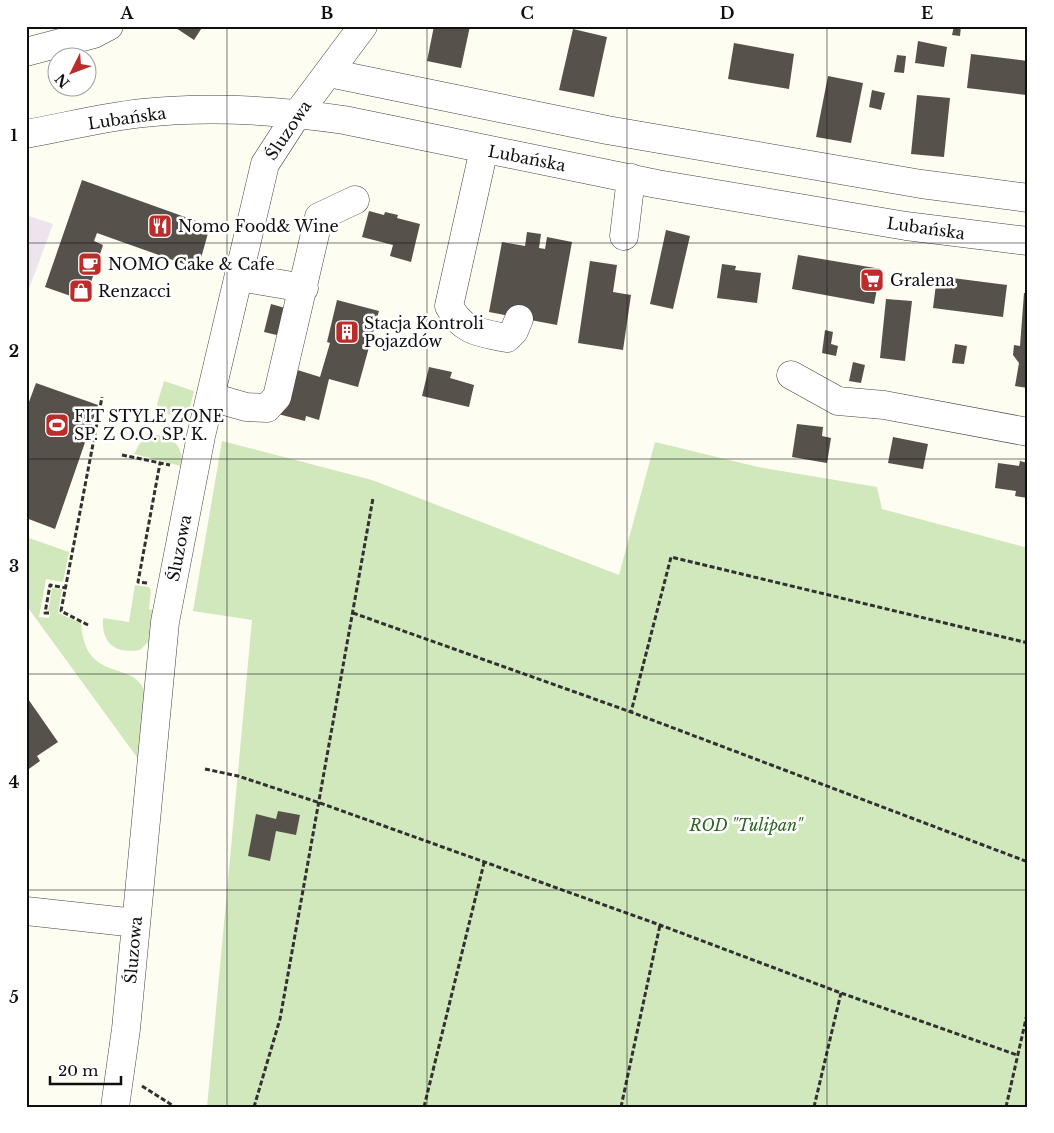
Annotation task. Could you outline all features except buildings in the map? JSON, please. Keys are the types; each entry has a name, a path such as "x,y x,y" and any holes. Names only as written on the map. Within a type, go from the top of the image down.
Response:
{"street":[{"path":"26,52 94,34 109,26"},
{"name":"Śluzowa","path":"115,1107 133,1083 136,922 165,622 211,397 265,164 298,113 362,26"},
{"path":"329,73 626,134 921,184 1028,198"},
{"name":"Lubańska","path":"26,134 142,113 212,110 298,113 344,120 631,178 906,226 1028,241"},
{"path":"484,149 449,306 455,319 462,325 475,331 507,338 514,331 519,320"},
{"path":"624,236 631,178"},
{"path":"211,397 246,407 267,408 277,397 304,288 319,217 355,200"},
{"path":"239,277 304,288"},
{"path":"791,375 838,400 884,405 1028,432"},
{"path":"26,911 136,922"}],"path":[{"path":"88,625 61,611 102,397"},
{"path":"122,454 160,463 138,582 151,584"},
{"path":"254,1107 280,1019 373,498"},
{"path":"630,712 671,557 1028,643"},
{"path":"49,613 45,612 50,585 66,588"},
{"path":"353,612 630,712 1028,862"},
{"path":"205,769 238,776 320,803 660,925 841,993 1017,1054"},
{"path":"424,1107 484,863"},
{"path":"621,1107 660,925"},
{"path":"814,1107 841,993"},
{"path":"1006,1107 1028,1010"},
{"path":"133,1083 175,1107"}],"shaded area":[{"path":"26,215 53,224 26,297"}],"green space":[{"path":"164,381 194,391 190,407 171,415 160,412 157,404"},
{"path":"153,435 166,437 175,443 181,453 181,466 134,454 140,443"},
{"name":"ROD \"Tulipan\"","path":"222,441 372,480 619,575 655,442 758,467 877,487 882,509 1028,548 1028,1107 207,1107 252,620 193,611"},
{"path":"26,537 69,552 63,582 46,579 39,617 49,618 50,612 48,611 52,588 62,589 58,613 81,623 84,642 91,655 100,663 130,675 139,681 145,691 139,760 26,605"},
{"path":"135,585 149,587 151,591 149,609 155,611 151,639 140,650 131,651 117,648 108,641 103,627 103,618 129,622"}],"place":[{"name":"Nomo Food& Wine","path":"160,226"},
{"name":"NOMO Cake & Cafe","path":"90,264"},
{"name":"Gralena","path":"872,280"},
{"name":"Renzacci","path":"81,291"},
{"name":"Stacja Kontroli Pojazdów","path":"347,332"},
{"name":"FIT STYLE ZONE SP. Z O.O. SP. K.","path":"57,425"}]}
